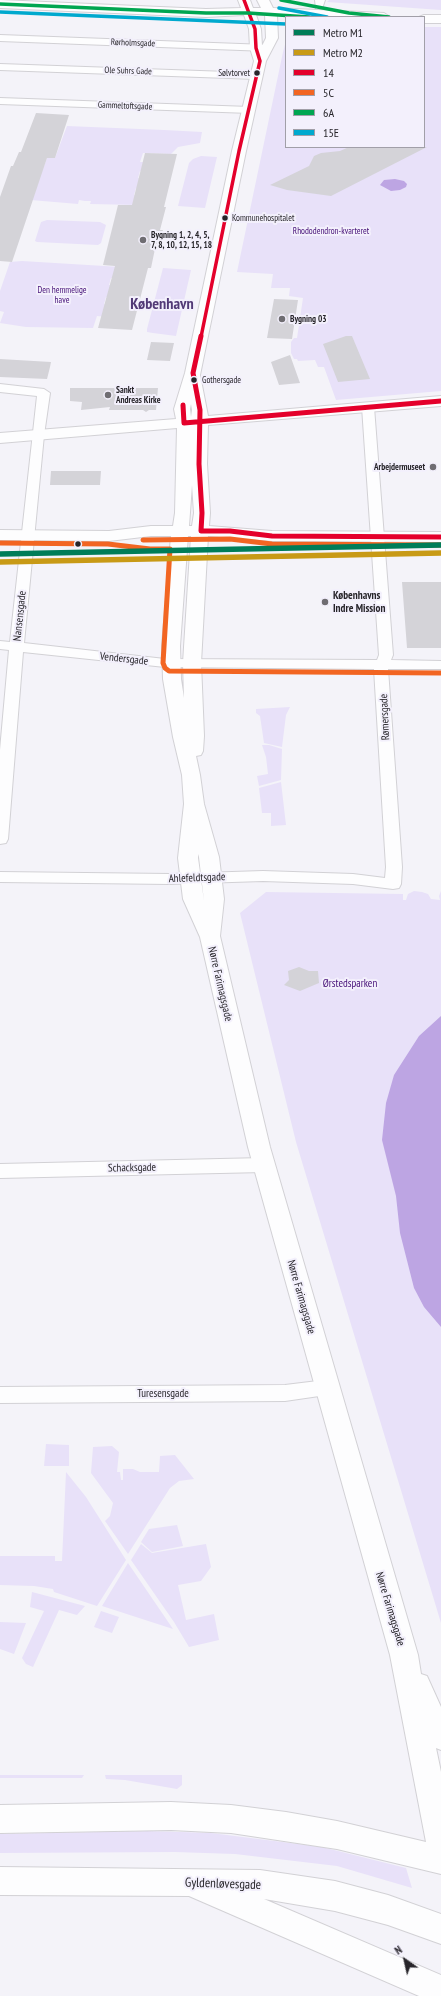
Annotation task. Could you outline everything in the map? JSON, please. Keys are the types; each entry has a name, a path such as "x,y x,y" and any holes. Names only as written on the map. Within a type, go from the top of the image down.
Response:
{"street":[{"path":"192,422 182,409 193,372 239,151 250,110 260,61 261,48 244,0"},
{"path":"257,0 265,10 272,38 261,48"},
{"path":"281,0 319,4 384,16"},
{"path":"0,4 206,13 265,10 367,16"},
{"path":"265,10 303,16"},
{"path":"425,19 441,19"},
{"path":"425,22 441,23"},
{"name":"Rørholmsgade","path":"0,38 261,48"},
{"name":"Ole Suhrs Gade","path":"0,66 257,76"},
{"name":"Gammeltoftsgade","path":"0,101 250,110"},
{"name":"Nansensgade","path":"0,388 44,393 38,435 28,535 0,839"},
{"path":"0,438 441,401"},
{"name":"Rømersgade","path":"368,407 376,537 386,655 381,669 393,852 393,884"},
{"name":"Nørre Farimagsgade","path":"191,775 195,736 192,663 202,513 199,464 192,422"},
{"name":"Nørre Farimagsgade","path":"192,422 186,435 183,513 177,554 171,663 172,679 182,738 191,775 194,804 209,857 212,878 214,899 210,937"},
{"path":"0,535 109,536 151,541 180,536 200,536 230,541 272,536 441,537"},
{"name":"Vendersgade","path":"0,645 171,663 441,665"},
{"name":"Nørre Farimagsgade","path":"194,804 188,858 193,900 210,937 264,1165 326,1388 404,1655 427,1780 441,1844"},
{"name":"Ahlefeldtsgade","path":"0,877 212,878 263,876 353,879 393,884"},
{"name":"Schacksgade","path":"0,1171 264,1165"},
{"name":"Turesensgade","path":"0,1395 285,1393 326,1388"},
{"name":"Nørre Farimagsgade","path":"404,1655 441,1738"},
{"path":"0,1819 172,1816 231,1819 286,1826 337,1835 441,1860"},
{"name":"Gyldenløvesgade","path":"0,1881 260,1884 335,1896 388,1910 441,1929"},
{"path":"189,1882 441,1990"}],"green space":[{"path":"329,0 441,0 441,10 327,2"},
{"name":"Rhododendron-kvarteret","path":"425,27 441,27 441,391 336,400 324,367 318,367 315,360 298,361 297,359 294,359 291,353 291,342 294,338 297,338 303,298 289,296 290,288 271,288 273,274 237,272 285,45 285,148 425,148"},
{"path":"67,126 202,132 200,143 178,147 171,154 143,153 140,162 149,162 147,172 140,171 138,178 145,179 143,188 136,188 134,195 140,195 138,205 90,204 91,201 79,200 78,204 31,200 47,158 55,158"},
{"path":"201,156 217,157 205,208 178,206 189,163 193,159"},
{"path":"47,220 100,222 106,225 101,243 98,245 35,241 41,222"},
{"name":"Den hemmelige have","path":"22,261 121,267 118,278 111,278 109,285 116,285 113,297 106,297 104,304 111,305 108,317 97,316 93,328 26,327 0,323 4,312 0,311 0,291 10,262"},
{"path":"163,268 191,270 176,336 147,332"},
{"path":"290,707 286,715 282,747 264,743 260,716 256,713 256,709"},
{"path":"262,745 269,745 282,749 281,780 259,786 257,776 268,774 266,757"},
{"path":"281,782 286,825 271,826 271,813 262,813 259,788"},
{"name":"Ørstedsparken","path":"414,891 428,894 431,899 440,900 439,896 441,891 441,1623 296,1142 240,913 266,892 403,894 403,900 406,900 408,894"},
{"path":"46,1444 69,1445 69,1466 44,1466"},
{"path":"112,1446 119,1452 117,1472 120,1472 121,1480 123,1480 123,1469 133,1469 140,1472 159,1472 160,1456 175,1455 194,1479 179,1481 170,1488 128,1554 105,1521 110,1516 113,1503 91,1473 93,1447"},
{"path":"66,1472 86,1497 126,1560 97,1606 54,1592 53,1589 34,1586 0,1585 0,1556 55,1556 55,1561 62,1561"},
{"path":"177,1525 183,1546 152,1552 141,1542 149,1529"},
{"path":"141,1544 152,1553 206,1544 211,1567 201,1581 178,1585 186,1620 214,1614 219,1640 189,1647 174,1622 131,1560"},
{"path":"128,1563 173,1629 102,1606"},
{"path":"32,1592 85,1606 77,1615 59,1610 33,1667 26,1664 22,1658 44,1611 30,1607"},
{"path":"101,1611 119,1617 112,1633 94,1627"},
{"path":"0,1622 26,1623 14,1654 0,1649"},
{"path":"0,1775 84,1775 82,1778 0,1778"},
{"path":"105,1775 182,1775 182,1785 177,1789 125,1780 106,1779"},
{"path":"148,1831 211,1833 322,1847 406,1868 412,1888 337,1866 235,1854 175,1852 0,1853 0,1834"}],"shaded area":[{"path":"395,179 404,181 407,184 406,187 400,190 391,191 380,185 384,180"},
{"path":"441,1016 441,1327 424,1307 414,1288 400,1233 396,1196 382,1140 386,1103 394,1075 419,1036"}],"building":[{"path":"36,113 69,115 55,158 47,158 12,262 0,261 0,197 11,166 13,166 19,152 21,152"},
{"path":"427,147 331,196 287,190 270,185 309,166 314,156 321,153 340,151 347,148"},
{"path":"145,153 177,154 164,207 166,207 160,230 163,230 159,244 156,244 151,268 148,268 132,330 98,328 115,266 103,265 118,205 132,205"},
{"name":"Bygning 03","path":"274,299 298,300 292,339 267,338"},
{"path":"346,336 352,336 370,379 338,382 323,344"},
{"path":"151,342 174,343 170,361 147,360"},
{"path":"290,355 300,383 279,385 271,362"},
{"path":"0,359 51,362 47,379 0,377"},
{"name":"Sankt Andreas Kirke","path":"70,388 158,388 156,410 149,410 146,412 143,410 109,410 110,407 81,410 82,402 70,401"},
{"path":"51,471 101,471 100,485 50,485"},
{"path":"402,582 441,582 441,648 407,648"},
{"path":"299,967 309,971 318,971 319,983 300,991 284,985 289,980 288,971"}],"metro line":[{"name":"M1","path":"0,554 441,545"},
{"name":"M2","path":"0,562 441,553"}],"transit line":[{"name":"14","path":"244,0 255,29 256,48 260,61 239,151 193,373 200,410 199,464 202,513 201,531 230,531 272,536 441,537"},
{"name":"6A","path":"281,0 349,13 379,16"},
{"name":"6A","path":"0,4 294,16"},
{"name":"15E","path":"279,8 322,16"},
{"name":"15E","path":"0,12 285,24"},
{"name":"14","path":"183,405 184,423 441,401"},
{"name":"5C","path":"143,540 230,539 272,544 441,545"},
{"name":"5C","path":"0,543 108,544 150,549 170,549 163,663 165,668 169,671 441,673"}],"place":[{"name":"Sølvtorvet","path":"257,73"},
{"name":"Kommunehospitalet","path":"225,218"},
{"name":"Bygning 1, 2, 4, 5, 7, 8, 10, 12, 15, 18","path":"143,240"},
{"name":"Bygning 03","path":"282,319"},
{"name":"Gothersgade","path":"194,380"},
{"name":"Sankt Andreas Kirke","path":"108,395"},
{"name":"Arbejdermuseet","path":"433,467"},
{"name":"Københavns Indre Mission","path":"325,602"}],"district":[{"name":"København","path":"162,304"}]}
